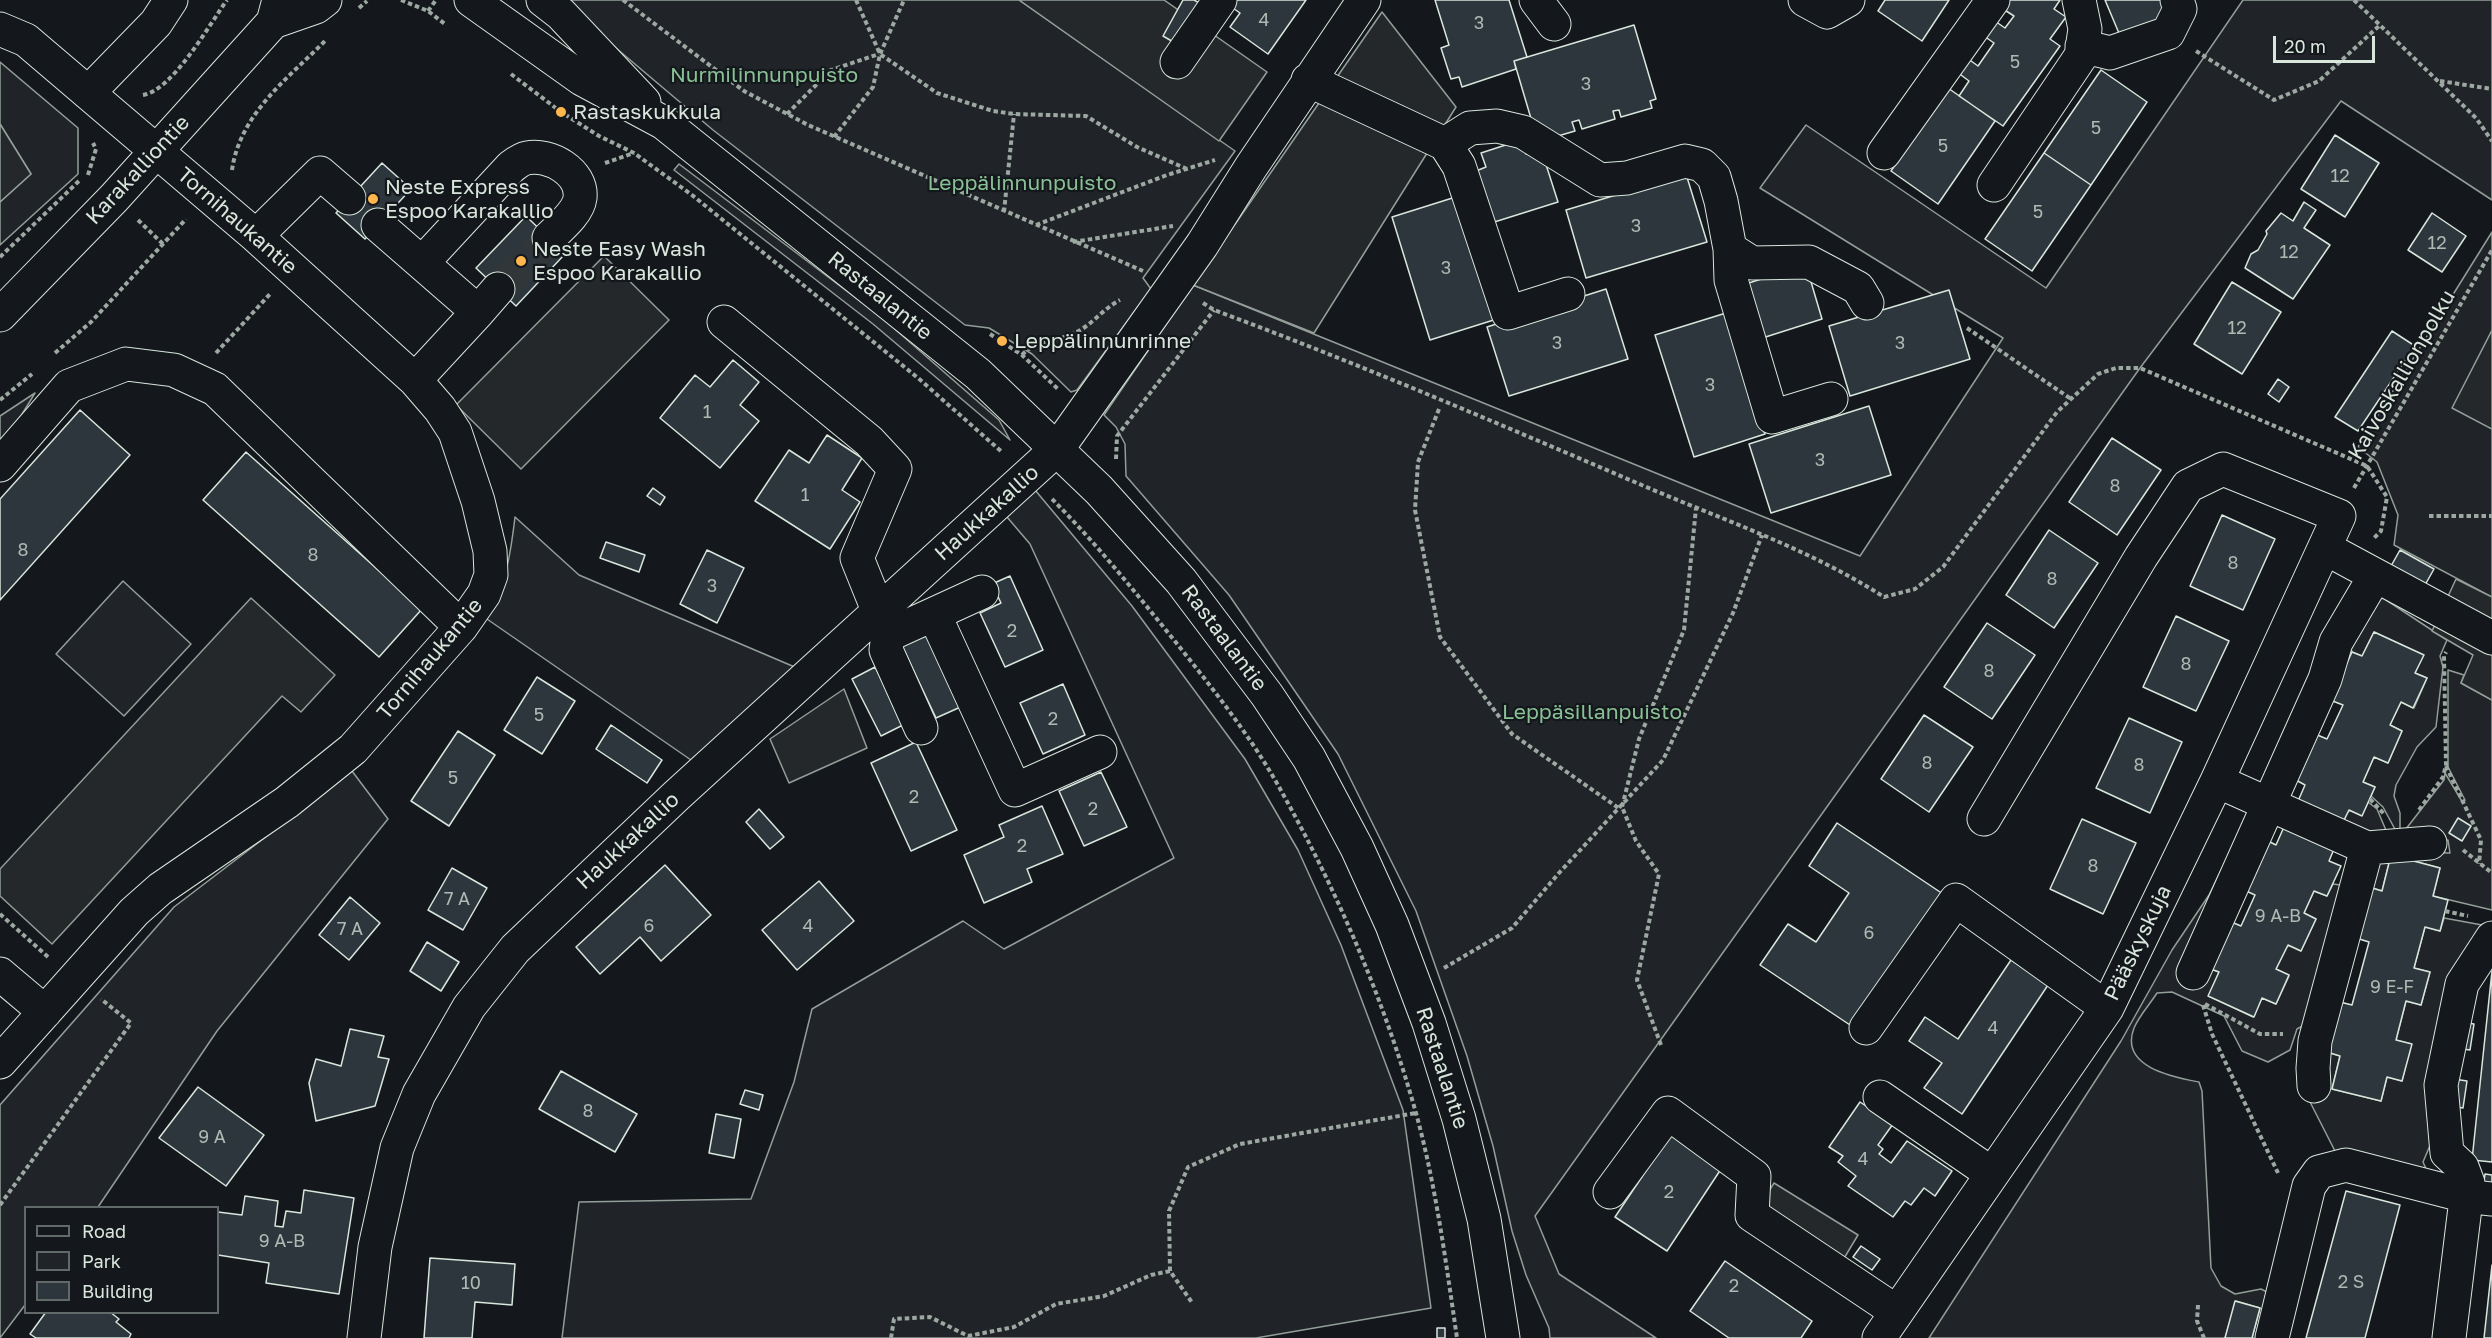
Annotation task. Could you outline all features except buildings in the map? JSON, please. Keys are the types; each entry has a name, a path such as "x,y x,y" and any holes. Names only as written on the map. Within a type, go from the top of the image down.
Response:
{"street":[{"path":"100,104 171,0"},
{"name":"Karakalliontie","path":"0,315 156,152 276,11 316,7 325,0"},
{"name":"Rastaalantie","path":"471,0 582,79 664,123"},
{"name":"Rastaalantie","path":"543,0 561,14 664,123 978,374 1058,448 1181,581 1267,695 1309,758 1357,848 1392,925 1415,985 1462,1130 1484,1219 1503,1338"},
{"path":"1177,62 1220,0"},
{"path":"1058,448 1173,284 1308,80 1364,0"},
{"path":"1805,0 1827,12 1848,0"},
{"path":"1884,153 1993,0"},
{"path":"1994,185 2080,56 2085,29 2079,0"},
{"path":"2082,46 2110,53 2168,33 2180,9 2177,0"},
{"name":"Tornihaukantie","path":"0,29 26,40 256,236 415,380 440,409 455,432 478,501 490,551 491,575 484,594 461,627 353,749 287,802 160,889 134,912 0,1062"},
{"path":"1308,80 1445,144 1459,166 1508,313 1568,294"},
{"path":"1445,144 1470,128 1497,126 1523,132 1600,180 1627,178 1685,161 1702,165 1714,177 1730,249 1731,280 1772,417 1831,399"},
{"path":"422,263 510,167 525,158 540,157 557,163 573,175 578,186 580,198 571,216 549,238"},
{"path":"256,236 320,173 349,198"},
{"path":"378,225 422,263 488,301 415,380"},
{"path":"1730,249 1752,263 1809,262 1858,288 1867,303"},
{"path":"724,322 869,441 895,469 857,558 884,623 886,650 921,728"},
{"path":"0,465 69,386 126,364 174,370 215,389 461,627"},
{"name":"Haukkakallio","path":"364,1338 375,1247 397,1148 419,1094 469,1006 523,940 676,796 884,623 1058,448"},
{"path":"1983,819 2141,557 2188,486 2223,469 2338,516"},
{"name":"Pääskyskuja","path":"1888,1325 2107,1008 2217,781 2338,516"},
{"path":"2325,548 2492,638"},
{"path":"2193,973 2325,679 2336,642 2375,576"},
{"path":"884,623 934,614 982,592"},
{"path":"934,614 1016,790 1100,752"},
{"path":"2217,781 2269,804 2381,846 2430,843"},
{"path":"2314,1086 2315,1041 2381,846"},
{"path":"1866,1028 1956,900 2107,1008"},
{"path":"2449,1338 2479,1198 2468,1183 2463,1167 2447,1154 2440,1085 2462,984 2492,938"},
{"path":"0,974 45,1012"},
{"path":"1880,1097 1992,1174"},
{"path":"1610,1192 1668,1113 1754,1176 1752,1215 1888,1325"},
{"path":"2272,1338 2309,1186 2319,1172 2346,1166 2479,1198"}],"path":[{"path":"100,104 130,95 146,95 163,85 227,0"},
{"path":"401,0 428,11 447,25"},
{"path":"428,11 436,0"},
{"path":"623,0 744,91 834,137 1173,284 1214,310 1350,361 1762,535 1852,577 1884,597 1914,590 1943,567 2057,412 2098,374 2116,368 2139,368 2367,466"},
{"path":"856,0 880,54 937,93 993,111 1014,114 1086,116 1137,147 1187,169"},
{"path":"834,137 873,87 880,54 904,0"},
{"path":"2354,0 2440,81 2475,118 2492,141"},
{"path":"2168,33 2274,100 2319,81 2380,25"},
{"path":"787,114 831,70 880,54"},
{"path":"504,68 561,112 599,136 634,153 692,195 918,378 1029,476 1071,518 1136,592 1219,696 1283,794 1330,885 1375,990 1416,1113 1444,1245 1457,1338"},
{"path":"2440,81 2492,89"},
{"path":"1004,212 1014,114"},
{"path":"1035,225 1226,157"},
{"path":"0,258 87,174"},
{"path":"1073,242 1177,225"},
{"name":"Kaivoskallionpolku","path":"2338,516 2492,250"},
{"path":"193,379 272,291"},
{"path":"1022,355 1031,346 1071,335 1088,326 1105,308 1129,296"},
{"path":"1071,518 1116,470 1117,436 1214,310"},
{"path":"1967,328 2071,399"},
{"path":"990,334 1022,355 1061,392"},
{"path":"1439,409 1418,462 1415,510 1440,637 1512,734 1621,808 1636,841 1659,873 1637,980 1661,1045"},
{"path":"1621,808 1639,739 1684,630 1696,508"},
{"path":"2429,516 2492,516"},
{"path":"1415,985 1512,928 1559,873 1663,760 1733,613 1762,535"},
{"path":"2381,846 2401,833 2443,777 2446,765 2444,656 2462,622"},
{"path":"2446,765 2481,840 2479,864"},
{"path":"0,914 75,979 131,1023 0,1205"},
{"path":"2303,1210 2292,1199 2249,1116 2212,1034 2202,1002 2259,1034 2290,1034 2315,1041"},
{"path":"1193,1304 1170,1271 1169,1211 1188,1167 1240,1144 1416,1113"},
{"path":"891,1338 894,1319 930,1317 968,1336 1014,1327 1056,1304 1104,1296 1151,1275 1170,1271"},
{"path":"2198,1305 2196,1321 2205,1338"}],"green space":[{"name":"Leppälinnunpuisto","path":"559,0 1019,0 1235,151 1143,278 1151,289 1077,390 1071,392 1032,354 989,328 965,325 713,130"},
{"name":"Leppäsillanpuisto","path":"2243,0 2492,0 2492,200 2341,101 2140,368 1535,1216 1559,1274 1656,1338 1550,1338 1549,1328 1526,1275 1512,1231 1493,1146 1467,1056 1416,911 1338,754 1229,595 1126,476 1125,444 1116,427 1104,415 1193,285 1860,556 2003,338 1760,188 1806,125 2046,288"},
{"path":"0,62 78,128 78,174 0,245 0,202 31,174 0,124"},
{"path":"679,164 881,317 999,420 1010,440 873,324 674,170"},
{"path":"2492,232 2492,597 2394,545 2398,515 2377,462 2358,447"},
{"path":"35,393 16,424 0,442 0,416"},
{"path":"1035,490 1132,606 1245,759 1298,850 1341,945 1403,1110 1431,1308 1256,1338 562,1338 579,1202 751,1199 794,1082 812,1009 963,921 1004,949 1174,858 1030,544 1007,517"},
{"path":"515,517 579,575 797,668 691,760 484,617 498,595 509,556"},
{"path":"123,581 191,644 124,716 56,654"},
{"path":"2383,598 2447,640 2440,656 2443,667 2436,727 2417,747 2396,785 2394,796 2400,813 2400,829 2397,833 2383,807 2371,796 2375,787 2363,782 2374,757 2388,763 2402,731 2390,725 2401,702 2414,708 2427,678 2415,673 2423,655 2374,632 2362,656 2352,652 2348,639 2371,602"},
{"path":"2448,670 2464,675 2461,683 2492,700 2492,910 2433,896 2440,868 2391,855 2382,891 2369,887 2380,863 2393,852 2450,853 2448,840 2404,839 2402,834 2444,780 2445,773 2463,803 2465,800 2448,767"},
{"path":"352,771 388,819 217,1031 99,1206 24,1206 24,1306 0,1338 0,1105 174,907"},
{"path":"2368,802 2377,809 2388,835 2340,828 2349,810 2362,815"},
{"path":"2244,823 2208,968 2219,972 2209,996 2253,1017 2262,998 2276,1004 2289,976 2276,969 2288,945 2301,951 2316,919 2304,913 2314,891 2327,896 2333,884 2348,886 2310,1022 2297,1029 2290,1050 2268,1062 2242,1051 2224,1016 2172,992 2157,993 2136,1024 2131,1041 2134,1052 2151,1068 2199,1082 2202,1091 2211,1268 2221,1286 2235,1294 2261,1289 2273,1295 2267,1338 2252,1338 2260,1308 2236,1301 2225,1338 1929,1338 2121,1041 2172,950 2209,895"},
{"path":"2444,918 2482,925 2484,929 2434,1136 2423,1162 2427,1171 2461,1189 2338,1157 2307,1096 2327,1052 2340,1056 2332,1089 2381,1101 2387,1077 2402,1081 2411,1044 2396,1040 2406,1001 2421,1005 2430,972 2414,968 2425,927 2440,931"}],"shaded area":[{"path":"1019,0 1164,0 1267,72 1219,141"},
{"path":"1382,12 1456,107 1314,333 1193,285"},
{"path":"0,124 31,174 0,202"},
{"path":"604,256 669,320 521,469 456,405"},
{"path":"2492,330 2492,429 2452,408"},
{"path":"2456,579 2492,597 2492,700 2461,683 2473,655 2432,631"},
{"path":"251,598 335,675 301,712 282,696 52,944 0,896 0,869"},
{"path":"844,689 867,748 789,783 770,739"},
{"path":"1774,1183 1858,1235 1843,1260 1759,1207"}],"tunnel":[{"path":"498,289 549,238"}],"place":[{"name":"Rastaskukkula","path":"561,112"},
{"name":"Neste Express Espoo Karakallio","path":"373,199"},
{"name":"Neste Easy Wash Espoo Karakallio","path":"521,261"},
{"name":"Leppälinnunrinne","path":"1002,341"}],"park label":[{"name":"Nurmilinnunpuisto","path":"764,75"}]}
